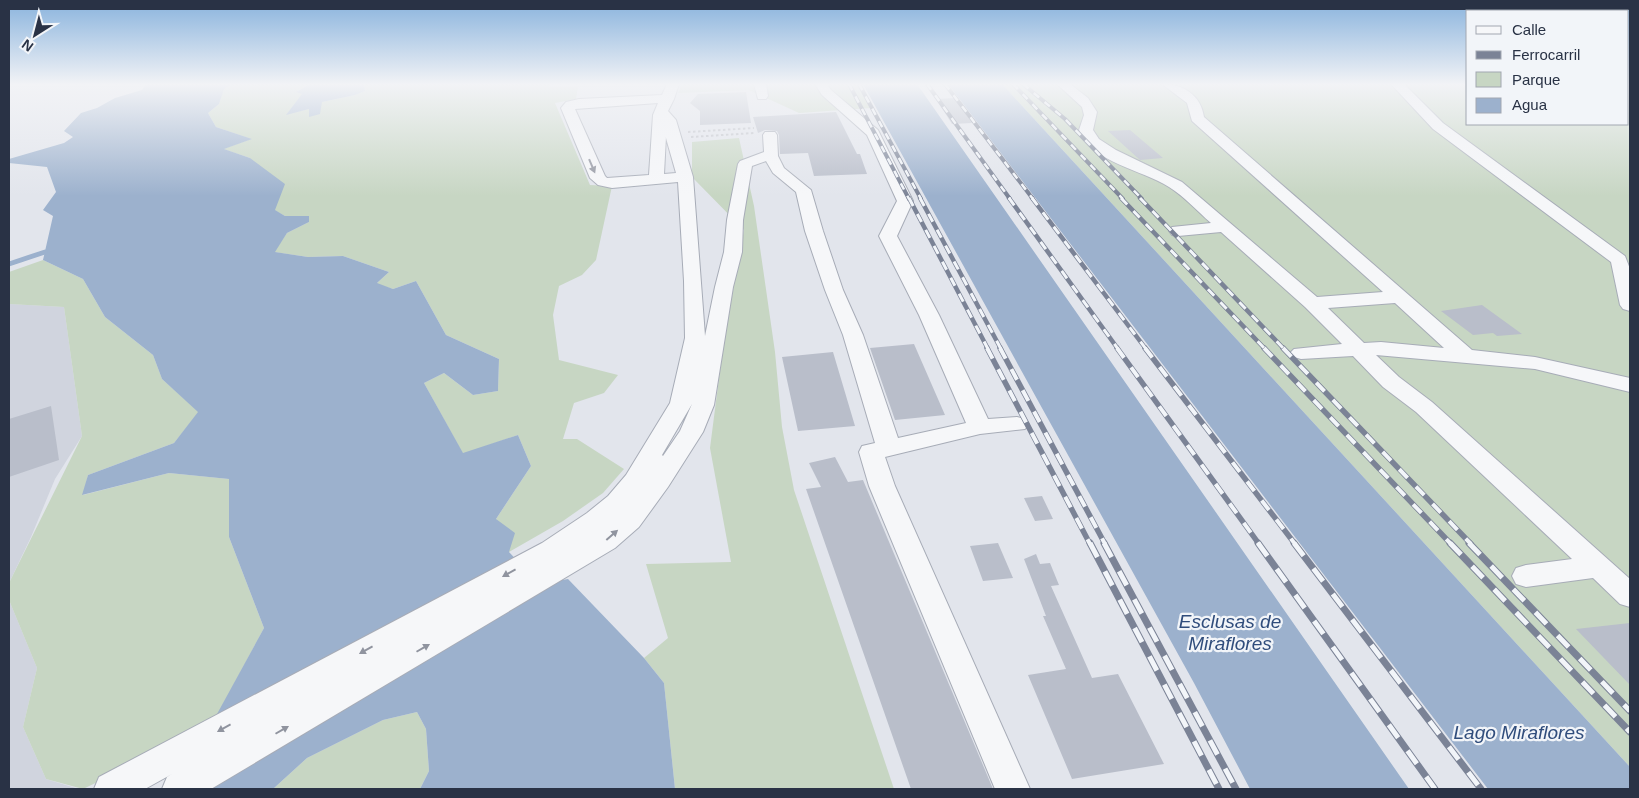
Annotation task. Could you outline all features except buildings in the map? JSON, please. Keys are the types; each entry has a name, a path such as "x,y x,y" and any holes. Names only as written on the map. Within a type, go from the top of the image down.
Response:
{"lane":[{"path":"574,121 598,178 603,182 612,183 685,176"},
{"path":"656,179 662,121"},
{"path":"179,789 562,556 596,520 617,502 634,481 681,403 690,368 694,338 693,280 685,176 669,121"},
{"path":"859,121 872,133 905,201 888,236 929,315 980,427"},
{"path":"1087,121 1085,129 1095,143 1132,167 1177,185 1312,303 1391,382 1424,407 1630,596"},
{"path":"1201,121 1466,356"},
{"path":"1433,121 1620,260 1630,305"},
{"path":"766,141 782,173 802,190 814,232 834,290 853,335 889,448"},
{"path":"111,789 562,556 605,541 630,520 660,480 691,432 703,405 724,287 733,252 734,220 746,164 761,157 766,141"},
{"path":"1178,231 1223,227"},
{"path":"1312,303 1400,297"},
{"path":"1300,353 1381,348 1466,356 1535,363 1630,385"},
{"path":"1013,789 882,486 871,452 980,427 1017,424"},
{"path":"650,455 660,480"},
{"path":"1526,576 1598,567"}],"path":[{"path":"673,136 754,128"},
{"path":"673,136 766,141"}],"shaded area":[{"path":"9,304 64,307 82,436 55,479 31,537 9,583"},
{"path":"9,600 37,668 23,727 46,779 79,789 9,789"}],"green space":[{"path":"213,121 563,121 590,185 612,186 596,260 582,275 559,286 553,315 559,360 618,375 604,393 574,403 563,439 577,439 624,469 603,493 563,521 509,552 496,519 531,466 518,435 463,454 424,383 444,373 473,395 498,391 499,359 446,335 416,281 393,289 376,284 389,272 343,256 308,257 274,252 287,233 309,222 285,216 274,210 250,158 223,149 251,139 216,127"},
{"path":"1036,121 1466,121 1466,125 1629,125 1630,121 1630,767"},
{"path":"739,138 754,206 775,352 782,427 794,490 894,789 675,789 664,683 644,658 668,638 646,564 731,562 710,448 723,347 744,230 692,177 692,142"},
{"path":"43,260 83,279 105,317 153,355 162,379 199,412 174,443 88,475 83,495 169,473 229,479 229,537 264,628 211,727 83,789 46,779 23,727 37,668 9,600 9,583 82,436 64,307 9,304 9,272"},
{"path":"417,712 426,729 429,771 420,789 273,789 307,758 383,720"}],"water":[{"path":"73,121 213,121 216,127 252,139 224,149 250,158 285,184 275,210 285,216 309,216 309,222 287,233 275,252 308,257 343,256 389,272 377,283 393,289 416,281 446,335 499,359 498,391 473,395 444,373 424,383 463,453 518,435 531,466 496,519 515,533 509,552 539,584 568,579 644,658 664,683 675,789 420,789 429,771 426,729 417,712 383,720 307,758 273,789 176,789 264,628 229,537 229,479 169,473 82,495 88,475 174,443 198,412 162,379 153,355 105,317 83,279 43,260 53,216 43,210 56,192 47,167 9,163 9,159 64,143 73,137 64,131"},
{"name":"Esclusas de Miraflores","path":"884,121 943,121 1409,789 1250,789 1194,683"},
{"name":"Lago Miraflores","path":"977,121 1036,121 1630,767 1630,789 1488,789"}],"waterway":[{"path":"9,264 45,252"}],"railway":[{"path":"868,121 909,199"},
{"path":"879,121 921,199"},
{"path":"954,121 1010,199"},
{"path":"973,121 1033,199"},
{"path":"1049,121 1123,199"},
{"path":"1067,121 1142,199"},
{"path":"909,198 988,349"},
{"path":"920,198 1001,349"},
{"path":"1009,198 1118,349"},
{"path":"1032,198 1146,349"},
{"path":"1121,198 1265,349"},
{"path":"1140,198 1284,349"},
{"path":"987,348 1090,544"},
{"path":"1000,348 1105,544"},
{"path":"1117,348 1259,544"},
{"path":"1145,348 1295,544"},
{"path":"1264,348 1451,544"},
{"path":"1283,348 1471,544"},
{"path":"1090,543 1219,789"},
{"path":"1104,543 1236,789"},
{"path":"1258,543 1435,789"},
{"path":"1294,543 1481,789"},
{"path":"1450,543 1630,732"},
{"path":"1469,543 1630,711"}]}
